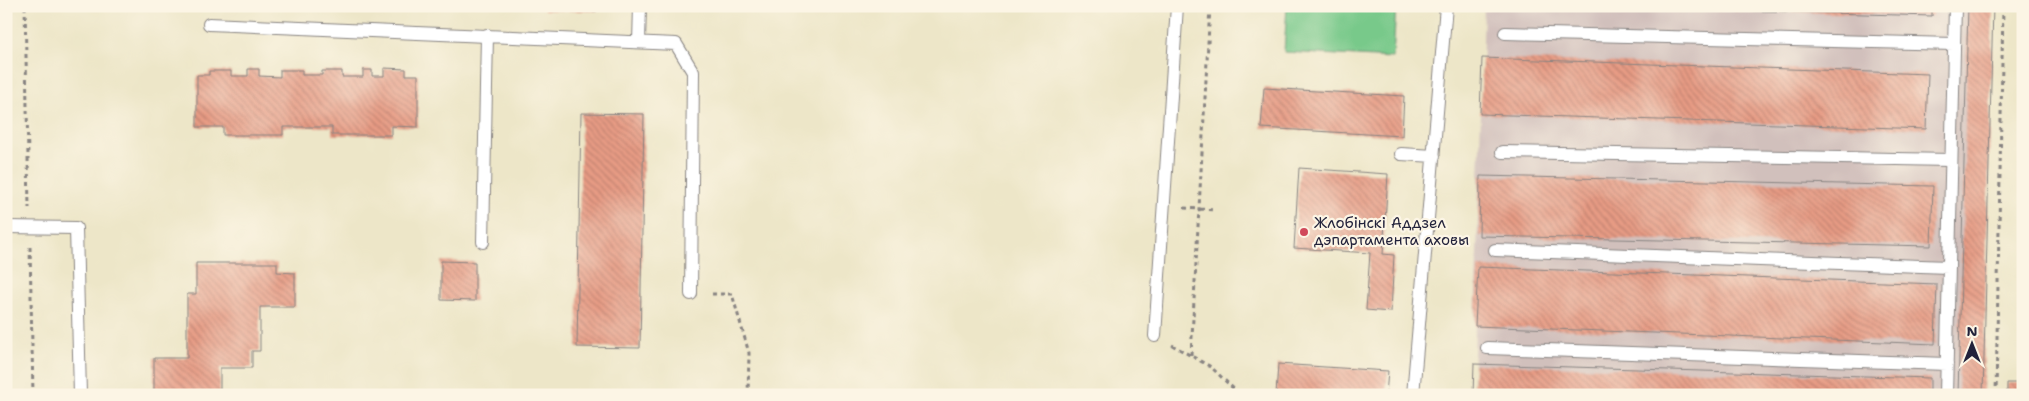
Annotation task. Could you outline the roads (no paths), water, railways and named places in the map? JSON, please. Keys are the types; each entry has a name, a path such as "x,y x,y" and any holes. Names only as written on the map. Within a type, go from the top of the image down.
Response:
{"lane":[{"path":"639,42 640,6"},
{"path":"1155,336 1176,6"},
{"path":"1413,395 1446,6"},
{"path":"1946,395 1955,6"},
{"path":"209,24 676,44 693,72 691,294"},
{"path":"1505,34 1954,44"},
{"path":"483,242 486,35"},
{"path":"1502,152 1951,160"},
{"path":"1401,154 1434,156"},
{"path":"6,227 76,228 80,395"},
{"path":"1495,250 1948,267"},
{"path":"1487,348 1946,364"}],"place":[{"name":"Жлобінскі Аддзел дэпартамента аховы","path":"1304,232"}]}
